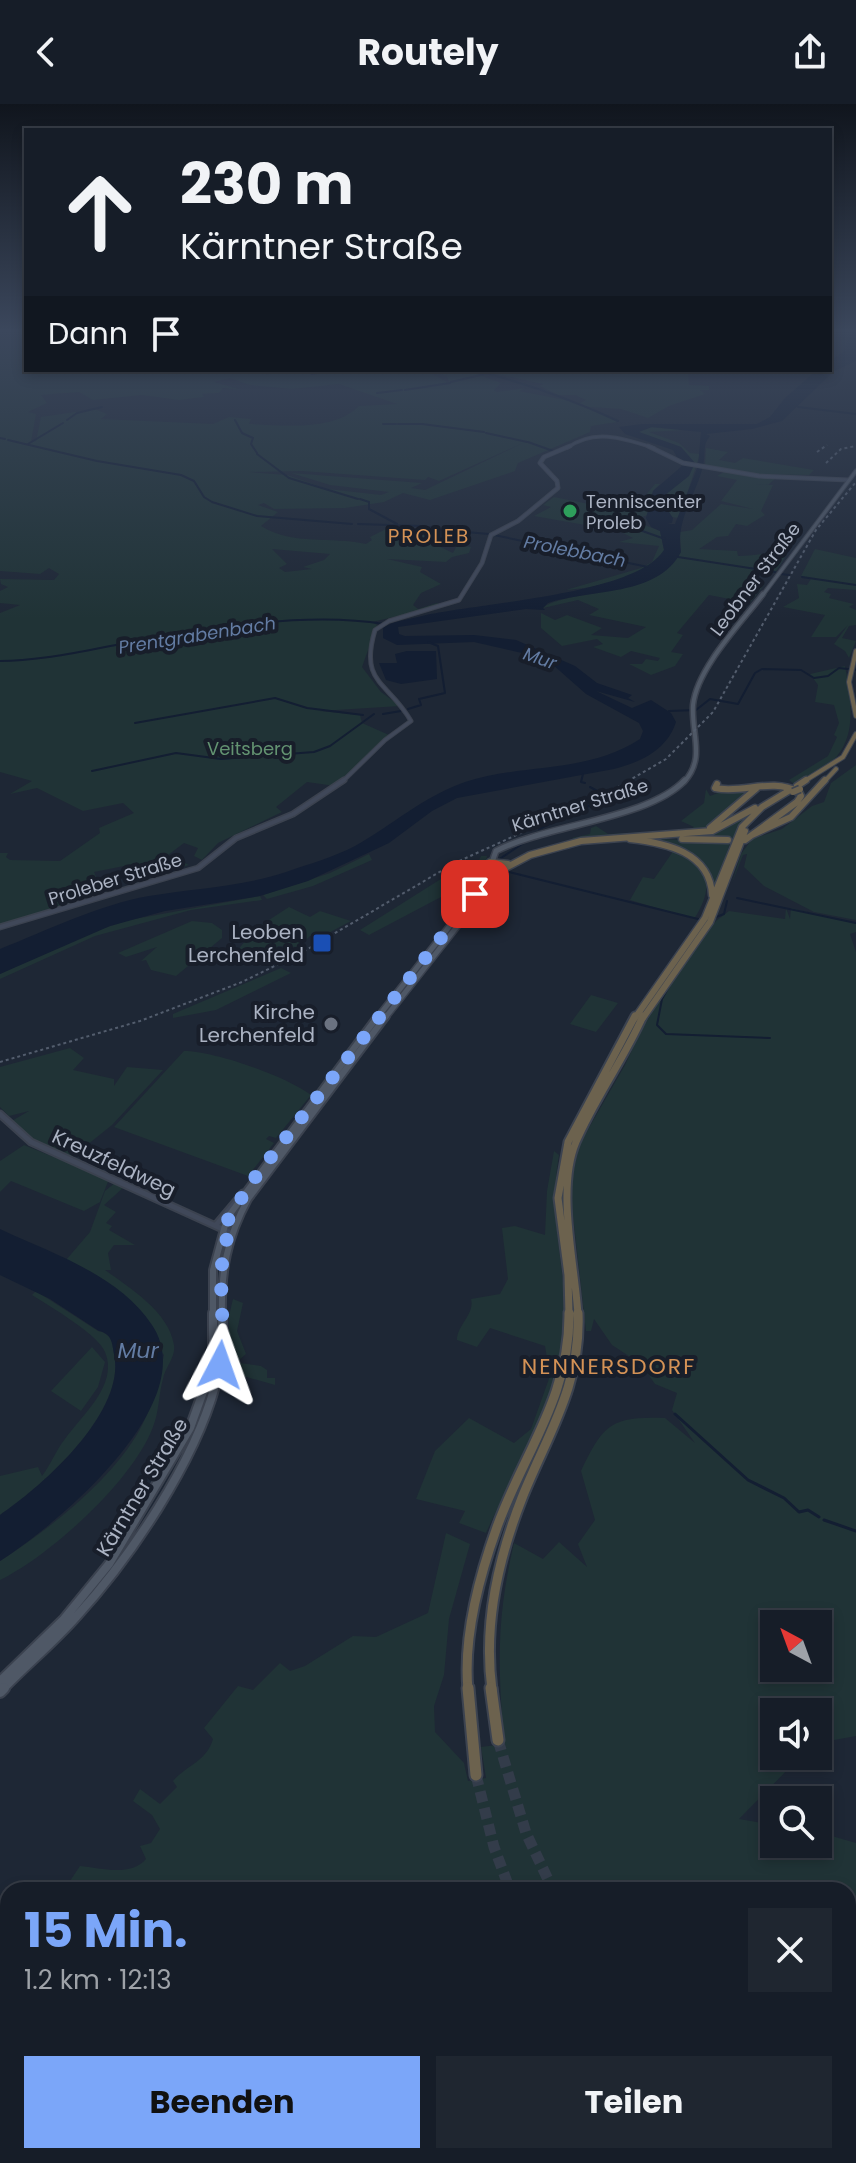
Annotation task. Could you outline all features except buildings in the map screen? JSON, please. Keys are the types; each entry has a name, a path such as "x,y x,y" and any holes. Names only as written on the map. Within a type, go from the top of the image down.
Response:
{"highway":[{"path":"856,652 851,671 856,716"},
{"path":"856,660 851,671 856,698"},
{"path":"498,1740 489,1640 498,1567 565,1388 571,1320 558,1198 568,1142 587,1103 621,1048 638,1010 708,920 736,850 756,818 843,757 856,734"},
{"path":"752,835 791,817 856,747"},
{"path":"500,873 510,864 581,841 717,830 778,796 836,769"},
{"path":"717,784 715,788 722,791 764,784 790,786 799,792 800,800 757,826 736,850"},
{"path":"676,834 715,826 764,784"},
{"path":"708,920 735,838 751,816 778,796"},
{"path":"608,839 651,841 685,852 708,872 714,901"},
{"path":"500,873 550,852 608,839 728,840"},
{"path":"491,858 510,864"},
{"path":"476,1775 467,1679 474,1606 497,1526 565,1388"}],"main road":[{"name":"Proleber Straße","path":"0,927 201,866 236,838 293,814 330,792 363,765 385,740 411,721 402,705 380,687 371,672 370,649 375,630 384,623 459,600 482,563 491,535 517,522 558,488 557,481 541,459 565,450 582,437 615,438 654,448 674,461 754,476 848,480"},
{"name":"Leobner Straße","path":"692,699 718,652 856,471"},
{"name":"Kärntner Straße","path":"491,858 523,837 646,803 679,786 690,776 698,759 690,710 692,699"},
{"path":"491,858 500,873"},
{"name":"Kärntner Straße","path":"0,1681 64,1619 109,1564 190,1428 213,1364 213,1270 223,1228 243,1193 475,894 500,873"},
{"name":"Kärntner Straße","path":"0,1692 98,1591 131,1544 203,1421 221,1360 223,1228 456,925 500,873"},
{"name":"Kreuzfeldweg","path":"0,1114 31,1142 223,1228"}],"green space":[{"name":"Veitsberg","path":"0,426 34,426 31,442 36,441 39,426 591,426 590,432 518,463 515,471 430,500 403,493 384,502 345,508 274,509 264,503 258,505 278,512 261,526 286,536 366,544 372,540 370,537 386,529 429,536 428,541 453,553 457,545 471,547 469,553 452,557 446,562 387,559 422,567 420,572 441,584 421,593 413,605 418,609 437,603 442,606 372,622 377,625 362,667 381,692 400,706 320,711 360,715 362,723 389,735 335,786 307,782 276,807 282,812 218,843 202,860 194,856 198,848 184,843 168,855 189,865 124,882 123,876 133,873 129,865 94,872 98,881 85,891 96,897 0,926 0,853 8,853 6,857 10,860 60,861 100,833 99,828 134,813 123,803 83,811 37,788 10,794 32,781 0,772 0,613 20,605 0,603 0,591 8,587 1,584 0,579 54,580 59,574 49,568 40,574 0,571","holes":["525,442 425,490 411,488 422,483 291,473 330,485 389,492 381,495 328,489 287,475 249,472 302,471 425,480 428,477 439,481","272,549 330,554 324,560 303,567 312,569 285,572 279,568 287,564"]},
{"path":"647,427 685,430 649,432 679,443 690,453 700,454 679,518 671,517 663,503 665,495 682,481 694,463 681,447 638,432"},
{"path":"706,448 728,452 719,460 735,463 743,458 814,470 809,475 751,474 705,465"},
{"path":"726,471 776,478 768,485 773,485 761,511 765,515 747,526 736,524 728,536 717,537 699,549 737,551 738,556 787,554 775,573 762,572 750,581 764,585 750,603 709,595 677,633 683,635 671,652 683,654 675,666 651,675 629,664 642,664 646,659 658,661 660,658 631,651 621,657 593,647 603,644 597,639 562,646 541,628 541,613 555,620 567,615 602,628 591,635 628,638 646,627 589,615 599,609 578,600 543,608 560,600 646,580 681,552 680,532 692,530 721,504 753,509 721,501 737,480 717,476"},
{"path":"655,484 660,484 653,491 648,515 632,520 660,531 664,550 656,559 646,567 633,574 592,587 566,590 641,568 652,562 659,546 619,542 633,538 619,531 534,516 551,507 543,505 554,497 604,507 615,499 638,503 630,511 639,512 644,507 640,502"},
{"path":"815,549 856,558 856,590 828,588 824,592 831,594 829,598 854,604 849,607 856,610 856,625 849,626 842,638 856,641 849,658 834,644 848,625 836,637 811,637 825,615 783,607 799,598 797,584 807,585 811,579 801,576"},
{"path":"845,666 850,706 847,738 830,764 794,784 789,780 828,756 837,737 834,735 839,723 834,705 815,702 818,685 810,674"},
{"path":"856,765 856,920 814,912 764,886 744,867 747,854 743,855 732,883 741,854 752,839 782,829 812,806 824,802 831,783"},
{"path":"754,788 723,819 706,829 671,835 572,838 590,834 591,828 596,826 608,834 689,830 694,827 681,821 704,803 706,789 710,796 718,793 716,791"},
{"path":"756,809 731,840 716,886 702,866 683,853 635,838 707,841 661,836 716,831"},
{"path":"674,850 696,862 706,878 705,897 694,919 630,900 643,877 654,879"},
{"path":"369,854 372,860 313,886 267,899 263,895 330,873"},
{"path":"481,856 487,856 485,865 490,872 484,879 477,878 369,935 360,930 471,860 477,867 475,874 483,874 478,862"},
{"path":"260,896 262,900 191,910 95,936 0,979 0,974 83,935 129,920"},
{"path":"289,907 310,917 320,911 351,921 321,937 310,936 299,947 278,946 273,952 277,959 266,965 237,951 255,929"},
{"path":"786,908 790,919 791,908 856,924 856,932 850,934 856,952 856,1736 832,1740 832,1698 760,1698 760,1770 787,1770 771,1786 760,1786 760,1798 739,1819 760,1823 760,1858 832,1858 832,1836 856,1843 856,1882 69,1882 80,1866 124,1870 140,1865 146,1859 140,1846 151,1843 160,1829 152,1815 133,1801 140,1789 160,1804 177,1787 173,1781 201,1758 210,1746 213,1739 204,1728 238,1686 253,1690 280,1663 290,1671 305,1666 353,1636 376,1637 428,1613 446,1533 470,1544 449,1619 444,1675 434,1706 435,1732 464,1763 468,1781 486,1778 481,1747 504,1744 500,1691 501,1620 514,1543 543,1559 559,1542 587,1567 578,1544 595,1520 581,1471 603,1433 621,1421 665,1418 695,1443 672,1410 677,1393 655,1384 641,1364 612,1345 594,1319 591,1331 586,1331 570,1189 579,1145 625,1065 656,998 716,921 729,911 785,919"},
{"path":"192,921 212,923 222,930 222,938 176,976 151,970 146,960 141,961 157,947 126,957 118,953"},
{"path":"281,968 291,973 216,1010 173,1018 173,1014"},
{"path":"591,995 618,1003 596,1032 570,1024"},
{"path":"70,1048 84,1058 73,1070 114,1079 114,1086 127,1067 163,1070 112,1125 72,1157 37,1143 10,1122 29,1111 9,1116 0,1107 0,1067"},
{"path":"184,1051 212,1055 248,1066 311,1095 276,1138 269,1136 266,1139 274,1143 248,1176 114,1127"},
{"path":"24,1145 109,1179 100,1202 84,1211 11,1181 0,1192 0,1161"},
{"path":"554,1151 559,1155 555,1202 565,1313 560,1362 545,1413 486,1533 459,1523 465,1511 416,1499 435,1451 469,1418 514,1443 531,1429 550,1376 545,1346 490,1328 477,1347 457,1340 470,1310 471,1299 500,1294 508,1279 502,1228 515,1226 545,1235 547,1191"},
{"path":"116,1182 124,1187 104,1205 116,1212 106,1223 112,1226 109,1230 135,1245 114,1245 108,1253 111,1270 105,1270 157,1312 171,1333 174,1345 164,1375 155,1421 146,1443 131,1466 90,1512 43,1553 0,1580 0,1561 77,1504 127,1450 148,1413 154,1394 164,1355 93,1274 66,1260 90,1232 105,1191"},
{"path":"36,1291 109,1336 115,1376 108,1399 78,1445 38,1486 0,1515 0,1476 38,1467 42,1476 62,1443 96,1399 107,1376 108,1364 101,1345 72,1321 32,1295"},
{"path":"233,1299 243,1303 237,1331 246,1354 239,1360 240,1363 261,1366 267,1370 267,1378 275,1378 275,1385 229,1372 229,1316"},
{"path":"92,1347 105,1362 98,1387 81,1411 51,1391"}],"water":[{"path":"763,426 706,434 710,436 705,446 703,466 681,530 681,552 670,567 656,577 621,589 548,603 543,608 545,610 526,609 398,627 399,634 405,636 474,635 516,640 575,666 597,683 632,695 628,698 635,702 596,691 632,708 651,700 671,713 676,722 660,747 634,763 614,769 457,798 432,811 389,843 308,881 260,896 165,911 110,926 0,974 0,949 92,912 149,896 235,884 286,872 355,846 449,788 487,776 598,758 640,739 643,731 639,723 586,694 552,664 522,653 474,642 397,645 383,638 383,628 400,621 588,588 647,566 664,550 660,531 651,527 646,518 653,491 682,466 673,450 625,434 619,427","holes":["652,427 701,432 698,466 675,524 667,524 672,523 673,518 663,503 665,495 689,476 695,463 681,447 639,432"]},
{"path":"436,651 437,679 401,684 386,680 379,663 397,663 395,654"},
{"name":"Mur","path":"0,1229 83,1267 121,1292 152,1325 163,1356 158,1389 142,1424 117,1458 55,1520 0,1561 0,1515 38,1486 78,1445 108,1399 115,1376 113,1346 107,1334 50,1299 0,1275"}],"waterway":[{"path":"28,444 58,426"},
{"path":"238,426 242,433 253,438 251,444 257,453"},
{"path":"438,426 484,432"},
{"path":"486,433 527,442"},
{"name":"Prolebbach","path":"0,438 5,439"},
{"name":"Prolebbach","path":"8,440 97,461 181,475 194,481 204,497 212,502 257,516 352,524"},
{"path":"528,442 556,452"},
{"path":"257,454 289,478 358,499"},
{"path":"360,499 369,502 369,509 397,524"},
{"path":"596,518 622,522"},
{"path":"627,522 631,527 665,539"},
{"name":"Prolebbach","path":"358,524 421,526"},
{"name":"Prolebbach","path":"429,527 447,531"},
{"name":"Prolebbach","path":"454,531 489,534"},
{"name":"Prolebbach","path":"494,535 648,567"},
{"path":"678,557 775,572"},
{"path":"781,574 789,575"},
{"path":"802,577 856,585"},
{"name":"Prentgrabenbach","path":"0,661 50,657 259,623 323,619 384,624"},
{"path":"408,709 421,705 419,699 445,693 438,646 428,642"},
{"path":"669,711 696,710 710,699 738,704 755,673 762,669 801,670 814,678 828,676 839,668 856,670"},
{"path":"135,723 275,698 307,708 363,715"},
{"path":"383,714 401,711"},
{"path":"92,771 176,753 221,759 314,752 330,746 374,714"},
{"path":"583,774 581,782 585,783"},
{"path":"590,787 601,793"},
{"path":"539,829 606,798 605,794"},
{"path":"498,860 525,842"},
{"path":"509,872 702,920"},
{"path":"737,898 856,923"},
{"path":"716,917 724,914 727,901"},
{"path":"672,981 662,999 657,1025 666,1034 770,1038"},
{"path":"675,1414 748,1480 784,1498 799,1512 808,1510 819,1517"},
{"path":"824,1520 856,1531"}],"tunnel":[{"path":"498,1740 526,1833 549,1882"},
{"path":"476,1775 494,1847 507,1882"}],"railway":[{"path":"817,452 827,445"},
{"path":"826,463 841,449 856,446"},
{"path":"0,1062 140,1021 242,982 301,953 455,863 606,794 666,759 713,712 816,530 856,482"}],"place":[{"name":"Tenniscenter Proleb","path":"570,511"},
{"name":"Leoben Lerchenfeld","path":"322,943"},
{"name":"Kirche Lerchenfeld","path":"331,1024"}],"district":[{"name":"PROLEB","path":"429,536"},
{"name":"NENNERSDORF","path":"609,1366"}],"route":[{"path":"220,1365 223,1339 220,1281 222,1255 229,1232 223,1228 227,1218 263,1166 475,894"}]}
